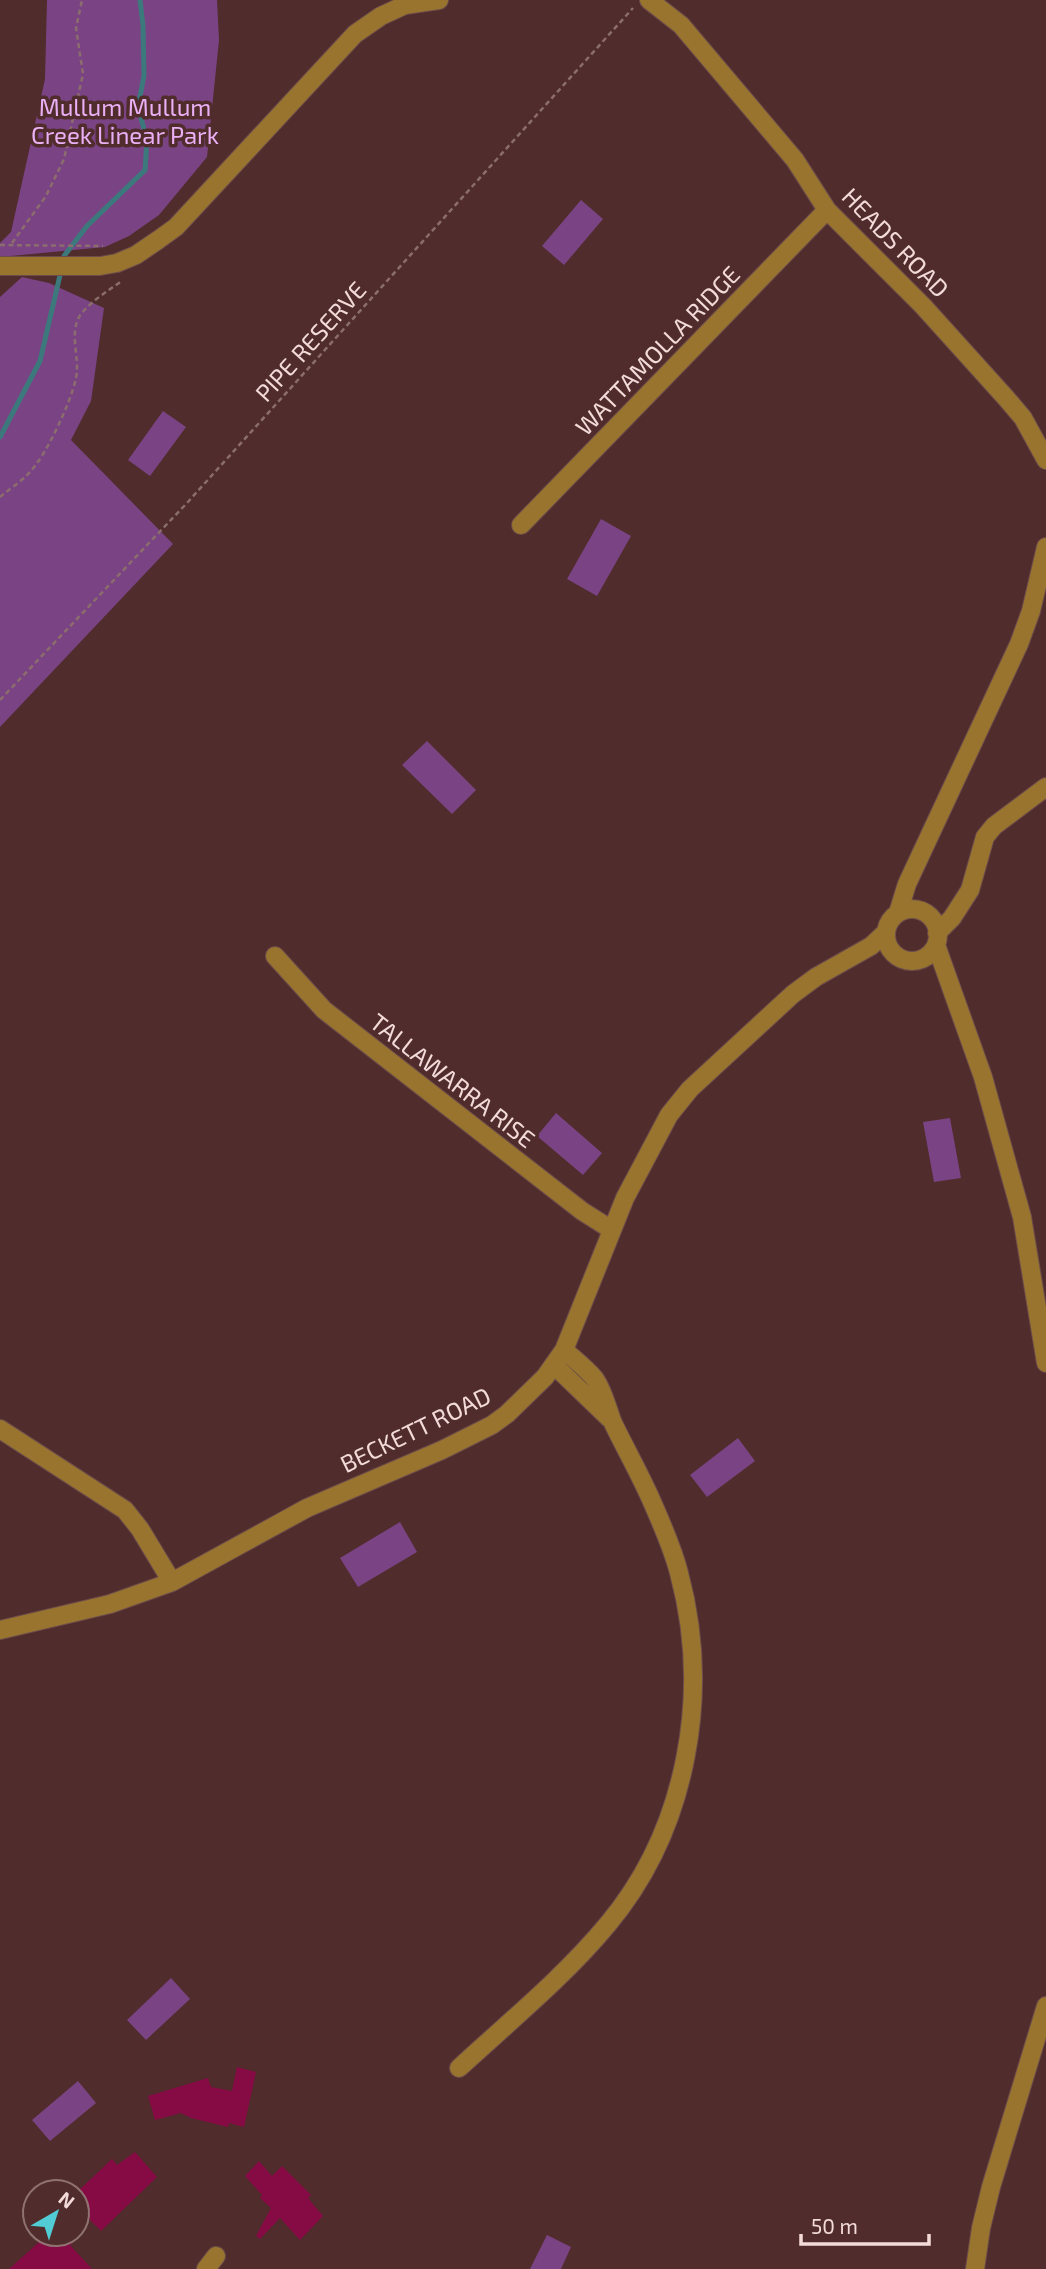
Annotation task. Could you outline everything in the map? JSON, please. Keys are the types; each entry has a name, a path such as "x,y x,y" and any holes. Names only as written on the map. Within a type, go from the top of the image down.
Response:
{"street":[{"path":"0,266 100,267 136,255 176,227 355,34 381,16 405,5 439,0"},
{"name":"HEADS ROAD","path":"649,0 681,25 795,160 827,210 923,306 1006,398 1023,418 1046,460"},
{"name":"WATTAMOLLA RIDGE","path":"521,525 827,210"},
{"path":"898,913 914,909 931,927 932,951 921,959 905,960 892,951 886,939 886,932 890,921 898,913 907,884 1019,643 1031,611 1046,547"},
{"path":"931,927 964,901 970,890 985,836 1046,787"},
{"path":"907,884 931,927 983,1077 1022,1217 1046,1363"},
{"name":"BECKETT ROAD","path":"0,1630 117,1602 172,1582 307,1508 442,1450 492,1424 524,1399 559,1357 631,1188 669,1115 690,1089 793,994 816,977 851,959 886,932"},
{"name":"BECKETT ROAD","path":"851,959 892,951"},
{"name":"TALLAWARRA RISE","path":"275,956 324,1010 582,1211 612,1230"},
{"path":"921,959 951,990"},
{"path":"459,2068 583,1952 610,1922 633,1889 655,1850 680,1786 693,1711 694,1670 686,1600 670,1542 595,1379 559,1357"},
{"path":"0,1429 125,1510 140,1529 172,1582"},
{"path":"975,2269 991,2187 1046,2006"}],"path":[{"path":"12,243 46,196 64,159 83,74 76,28 79,0"},
{"name":"PIPE RESERVE","path":"0,700 187,503 640,0"},
{"path":"0,244 111,247"},
{"path":"0,497 30,472 65,415 76,377 77,355 74,342 78,318 102,295 138,269 136,255"}],"green space":[{"name":"Mullum Mullum Creek Linear Park","path":"47,0 217,0 219,40 207,157 159,215 129,236 105,247 0,257 0,243 11,232 45,79"},
{"path":"581,200 603,219 564,265 542,246"},
{"path":"22,277 49,283 104,308 91,401 71,440 173,544 0,727 0,297"},
{"path":"163,411 186,427 150,476 128,460"},
{"path":"601,519 631,536 597,596 567,579"},
{"path":"427,741 476,790 452,814 402,765"},
{"path":"556,1113 602,1153 583,1175 537,1136"},
{"path":"950,1118 961,1178 934,1182 923,1122"},
{"path":"738,1438 755,1461 707,1497 690,1475"},
{"path":"400,1522 417,1552 358,1587 340,1558"},
{"path":"171,1978 190,1999 146,2040 127,2020"},
{"path":"78,2081 96,2103 50,2141 32,2120"},
{"path":"547,2235 571,2247 561,2269 530,2269"}],"building":[{"path":"237,2067 256,2072 244,2127 229,2123 228,2127 181,2113 155,2120 148,2096 208,2078 211,2087 232,2091"},
{"path":"135,2152 157,2177 101,2231 91,2221 91,2179 112,2159 117,2165"},
{"path":"259,2161 272,2176 282,2166 311,2195 308,2198 323,2216 300,2240 280,2218 260,2239 256,2236 271,2208 260,2198 262,2195 245,2176"},
{"path":"32,2248 73,2248 92,2269 9,2269"}],"waterway":[{"path":"63,261 87,226 145,170 147,141 138,106 144,76 140,0"},
{"path":"0,437 40,361 61,271"}]}
